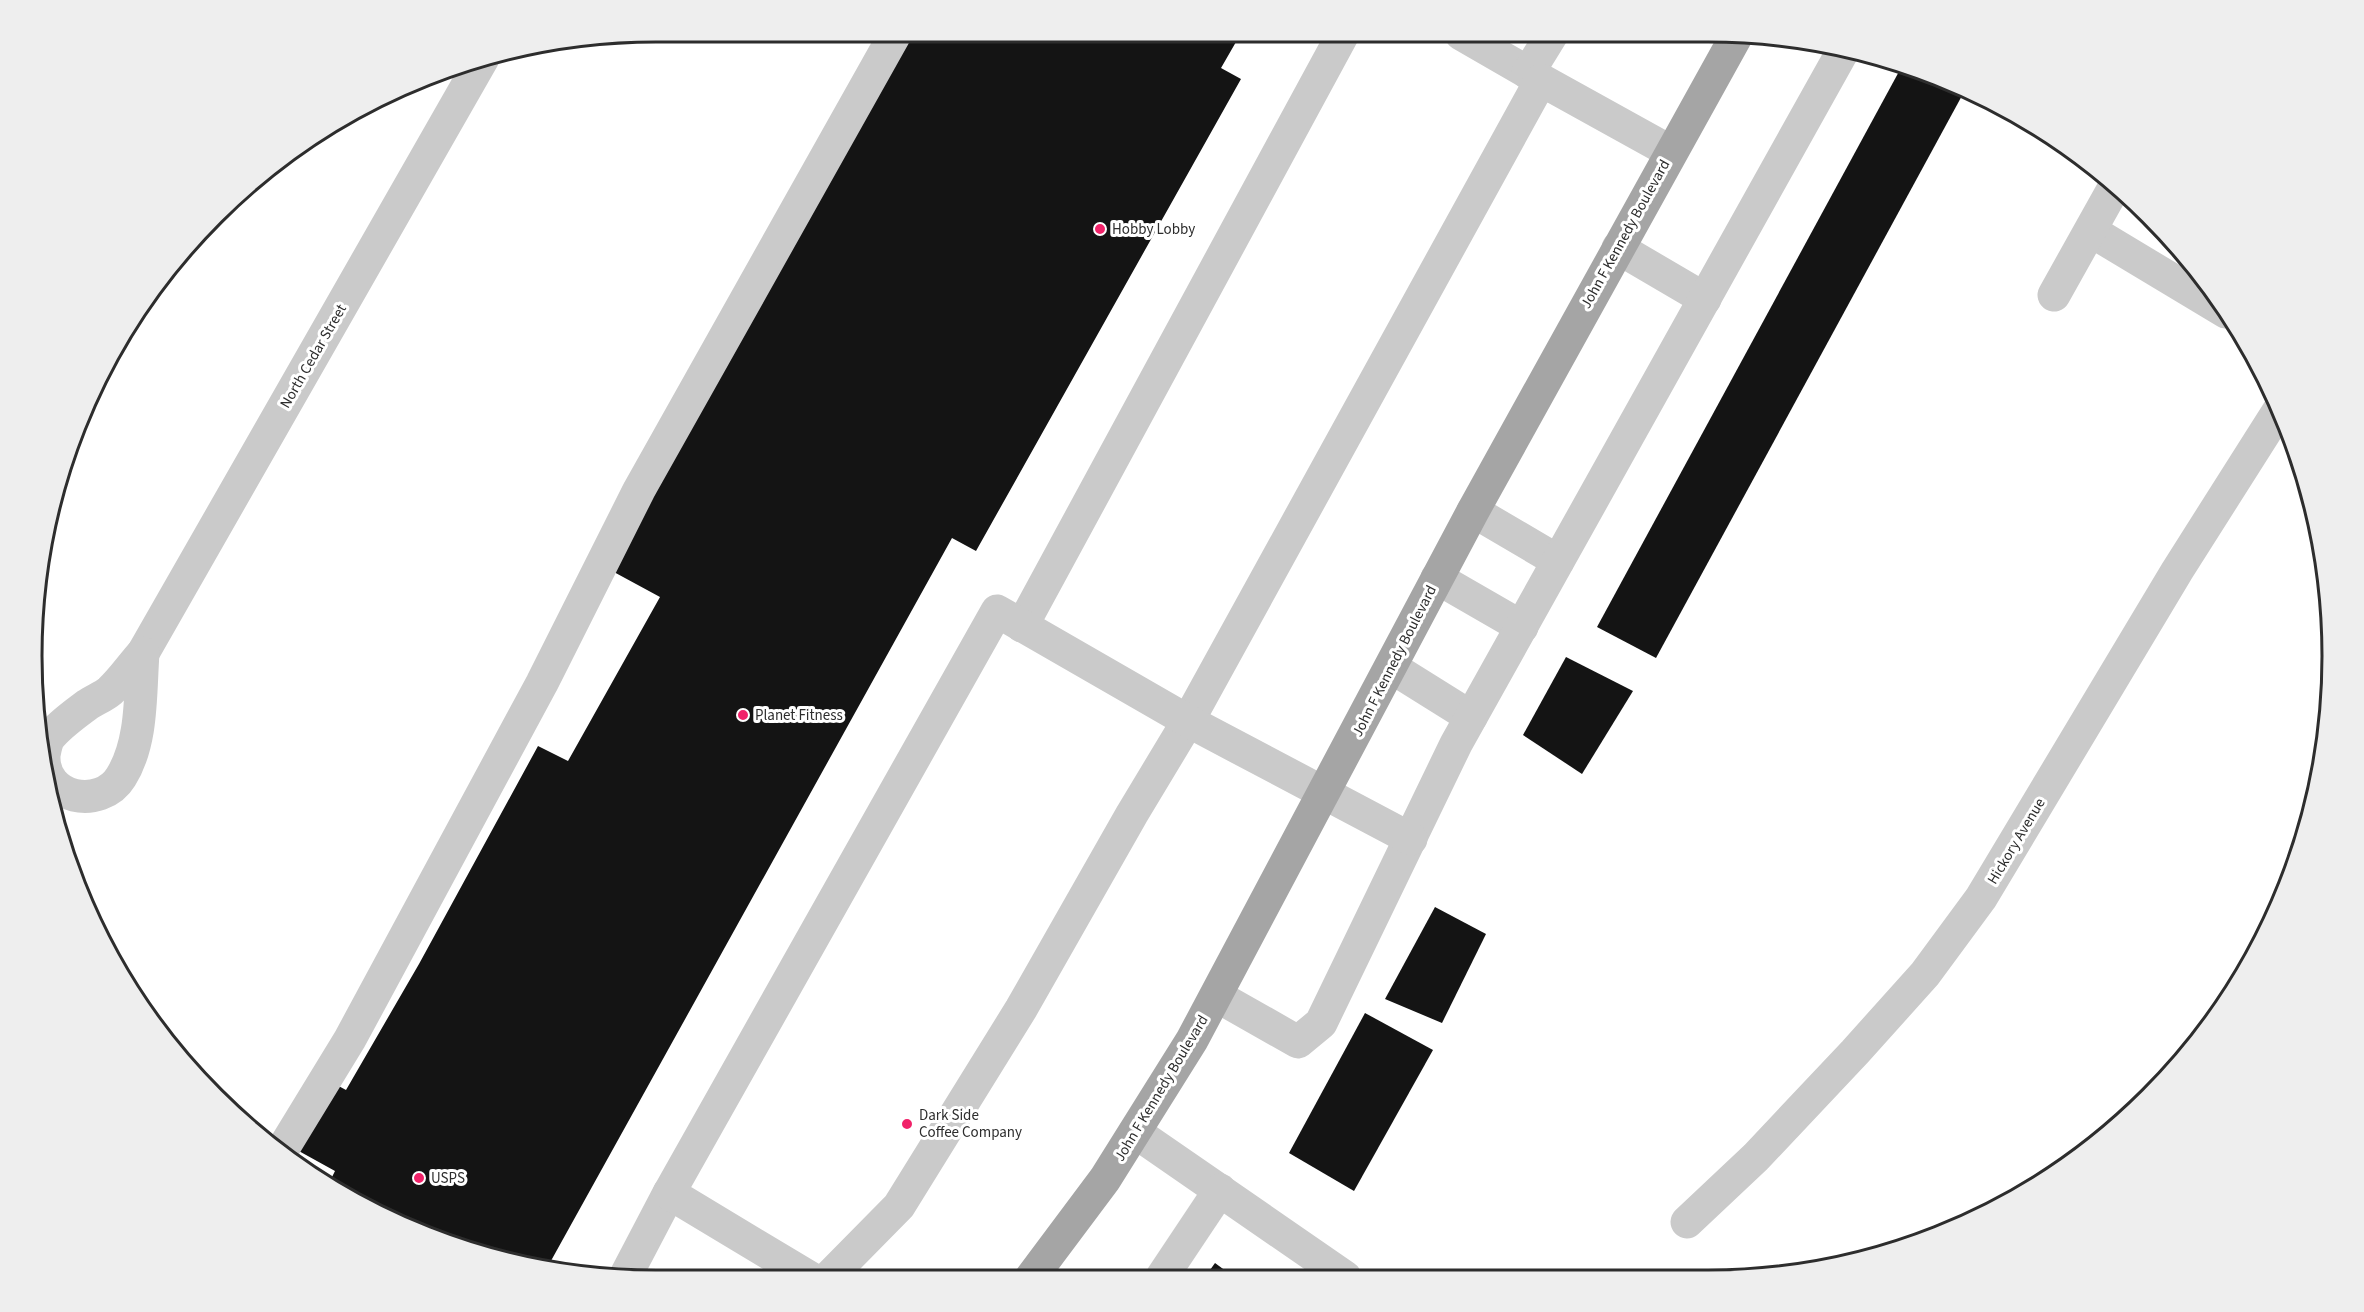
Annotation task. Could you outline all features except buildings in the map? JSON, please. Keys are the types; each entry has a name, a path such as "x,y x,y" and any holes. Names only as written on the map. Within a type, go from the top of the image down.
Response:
{"main road":[{"name":"John F Kennedy Boulevard","path":"1046,1270 1192,1041 1473,511 1733,43"}],"street":[{"path":"285,1145 350,1039 542,683 639,490 891,42"},
{"path":"1022,626 1339,42"},
{"path":"1475,42 1671,152"},
{"path":"836,1270 899,1206 1021,1009 1188,721 1535,76 1548,42"},
{"path":"1217,996 1298,1042 1321,1023 1472,717 1840,57"},
{"name":"North Cedar Street","path":"143,653 476,69"},
{"path":"2054,295 2111,193"},
{"path":"2091,231 2210,302"},
{"path":"1617,248 1705,299"},
{"name":"Hickory Avenue","path":"1687,1222 1756,1156 1863,1043 1925,974 1981,898 2177,571 2274,418"},
{"path":"1473,511 1558,561"},
{"path":"1437,578 1522,627"},
{"path":"629,1269 669,1193 997,612 1188,721 1411,839"},
{"path":"1391,667 1472,717"},
{"path":"1135,1132 1335,1270"},
{"path":"1167,1270 1220,1190"},
{"path":"669,1193 799,1270"}],"place":[{"name":"Hobby Lobby","path":"1100,229"},
{"name":"Planet Fitness","path":"743,715"},
{"name":"Dark Side Coffee Company","path":"907,1124"},
{"name":"USPS","path":"419,1178"}]}
